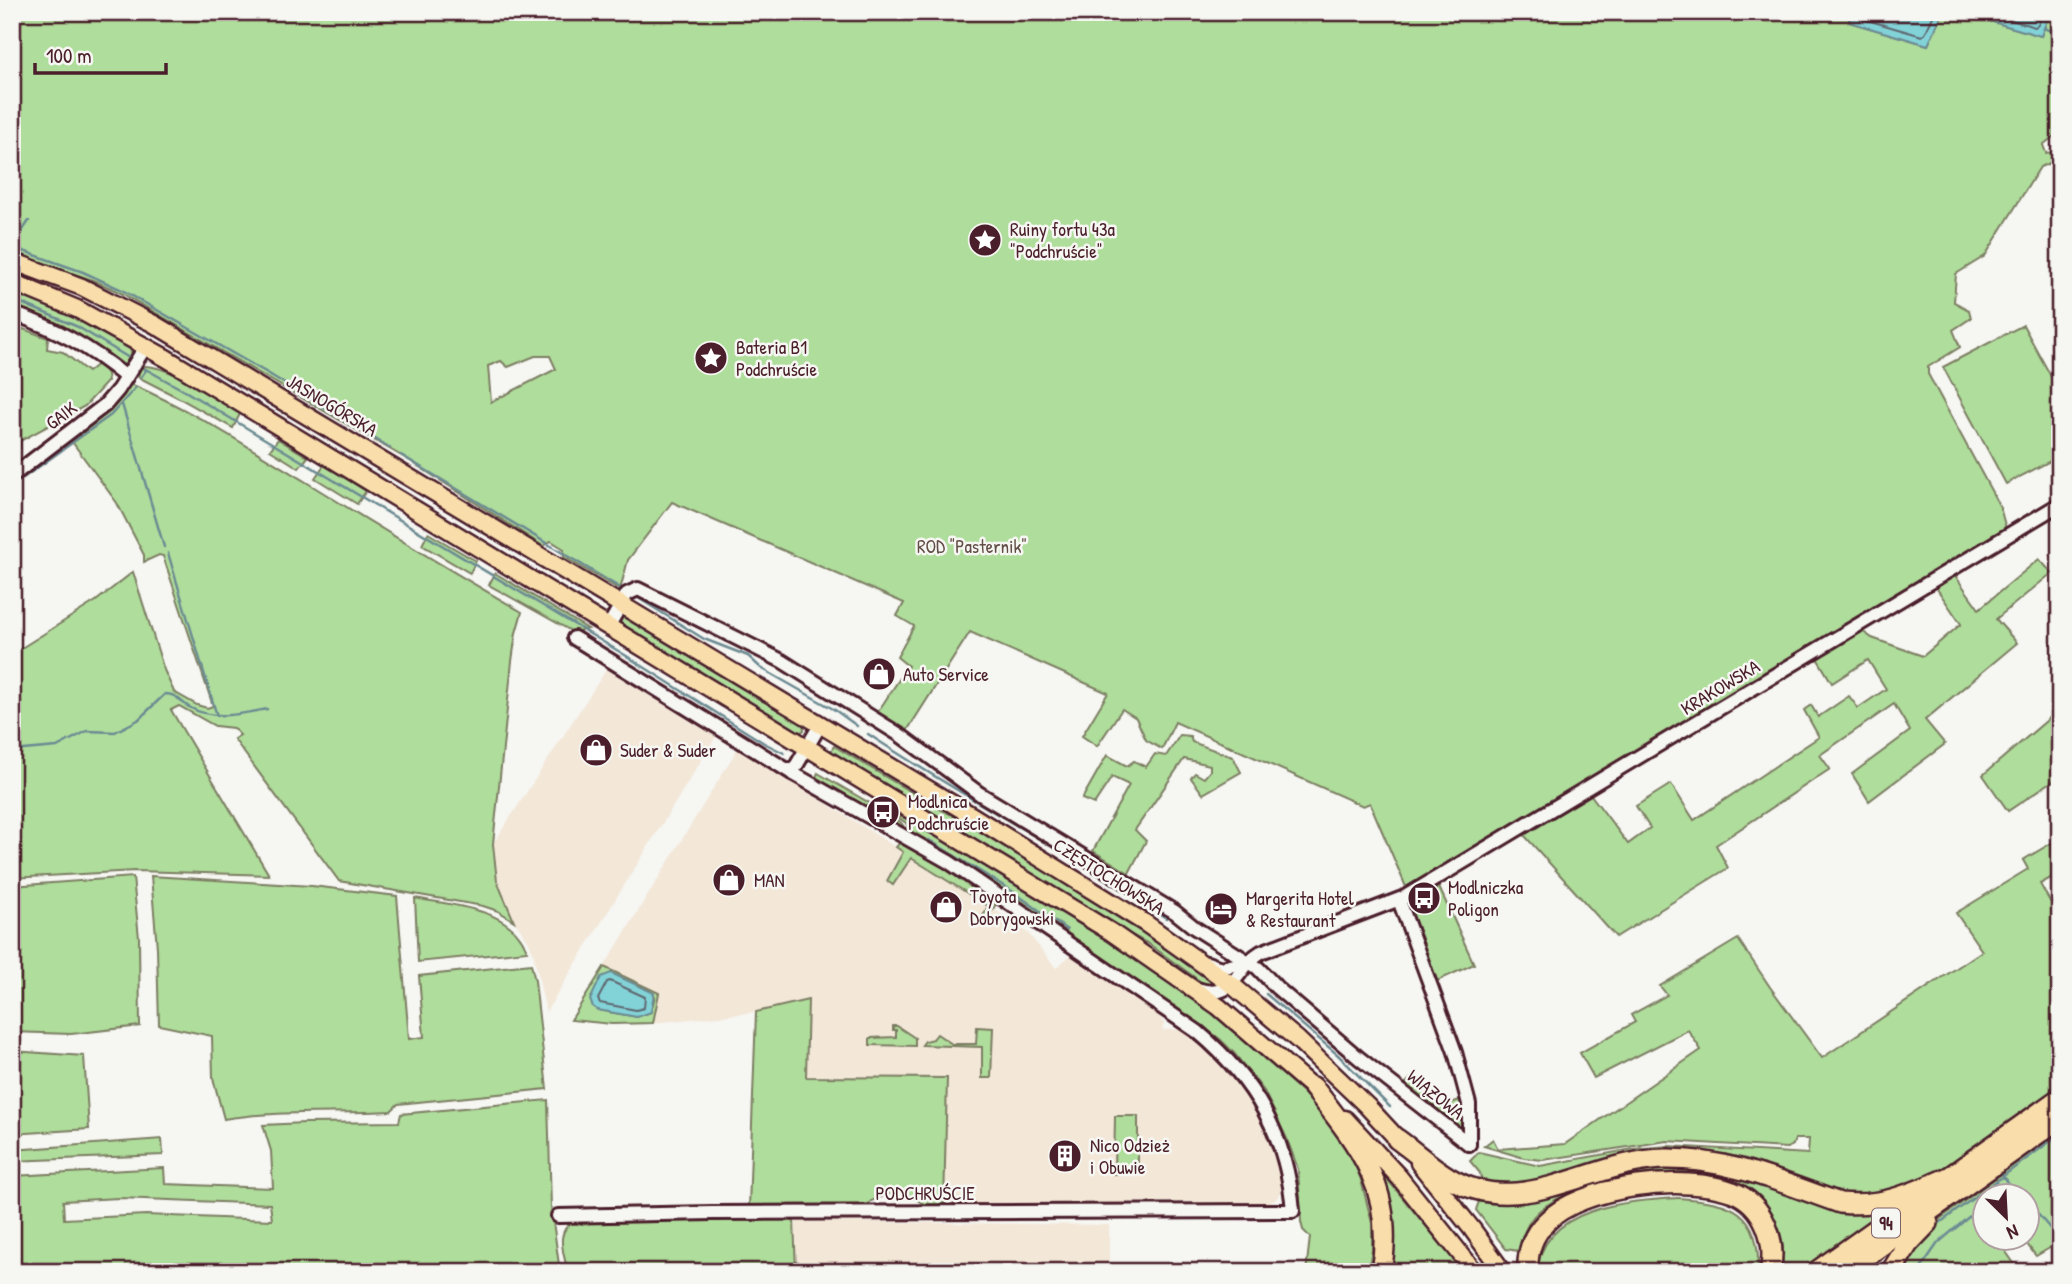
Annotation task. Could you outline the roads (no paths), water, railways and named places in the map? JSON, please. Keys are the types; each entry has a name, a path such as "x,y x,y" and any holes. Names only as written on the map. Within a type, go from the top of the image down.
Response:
{"highway":[{"path":"1313,1087 1353,1139 1377,1183 1385,1224 1381,1272"},
{"name":"94","path":"1891,1272 1908,1244 1958,1182 2060,1098"},
{"name":"94","path":"1816,1272 2060,1118"},
{"path":"1397,1139 1449,1178 1477,1190 1502,1194 1531,1193 1595,1171 1637,1161 1665,1159 1735,1166 1840,1203 1855,1205 1893,1200 1958,1182"},
{"path":"1844,1272 1958,1182"},
{"path":"1528,1272 1532,1242 1546,1222 1560,1210 1616,1190 1674,1183 1721,1188 1735,1193 1754,1207 1762,1217 1771,1240 1773,1261 1770,1272"}],"main road":[{"name":"JASNOGÓRSKA","path":"12,261 82,287 122,306 621,604"},
{"path":"12,282 68,305 146,346 1111,932 1190,985 1313,1087 1399,1177 1475,1272"},
{"path":"373,484 387,462"},
{"name":"CZĘSTOCHOWSKA","path":"621,604 1099,894 1199,960 1316,1057 1397,1139 1433,1178 1503,1272"}],"street":[{"path":"12,313 69,336 127,377"},
{"name":"GAIK","path":"12,476 106,405 146,346"},
{"name":"KRAKOWSKA","path":"1247,962 1261,952 1399,900 2060,504"},
{"path":"608,627 627,594 638,589 782,661 900,735 968,787 1146,894 1247,962"},
{"path":"574,638 792,773 820,725"},
{"name":"PODCHRUŚCIE","path":"558,1216 1293,1211 1287,1168 1267,1114 1246,1081 1217,1048 1198,1032 949,862 792,773"},
{"name":"WIĄZOWA","path":"1247,962 1258,968 1341,1043 1469,1144 1469,1104 1455,1052 1399,900"},
{"path":"1199,960 1222,968 1247,962"},
{"path":"1190,985 1212,992 1225,990 1232,985 1247,962"}],"water":[{"path":"1851,12 1943,12 1928,45 1849,22"},
{"path":"1959,12 2050,12 2041,36"},
{"path":"611,973 654,993 651,1012 637,1017 593,1007 590,1000 601,977"}],"waterway":[{"path":"2044,28 2060,35"},
{"path":"12,246 29,221"},
{"path":"12,247 83,272 122,290 269,374 390,448"},
{"path":"12,299 78,327 129,358"},
{"path":"142,367 784,753"},
{"path":"141,377 146,370"},
{"path":"12,486 111,415 136,387"},
{"path":"122,404 164,547"},
{"path":"401,455 622,589"},
{"path":"168,553 217,716"},
{"path":"635,596 704,639 748,656 761,668 835,710 857,726"},
{"path":"12,751 57,747 87,731 115,732 138,720 165,694 173,695 189,707 208,714 227,715 267,709"},
{"path":"868,734 1166,918"},
{"path":"929,840 1012,891 1067,930"},
{"path":"1266,994 1338,1055 1390,1107"},
{"path":"1937,1225 2060,1134"},
{"path":"2002,1175 2007,1182"},
{"path":"1918,1272 1938,1243 1970,1216"},
{"path":"2040,1217 2053,1232"}],"place":[{"name":"Ruiny fortu 43a \"Podchruście\"","path":"985,240"},
{"name":"Bateria B1 Podchruście","path":"711,358"},
{"name":"Auto Service","path":"879,674"},
{"name":"Suder & Suder","path":"596,750"},
{"name":"Modlnica Podchruście","path":"883,812"},
{"name":"MAN","path":"729,880"},
{"name":"Modlniczka Poligon","path":"1424,898"},
{"name":"Toyota Dobrygowski","path":"946,907"},
{"name":"Margerita Hotel & Restaurant","path":"1221,909"},
{"name":"Nico Odzież i Obuwie","path":"1065,1156"}],"park label":[{"name":"ROD \"Pasternik\"","path":"972,546"}]}
